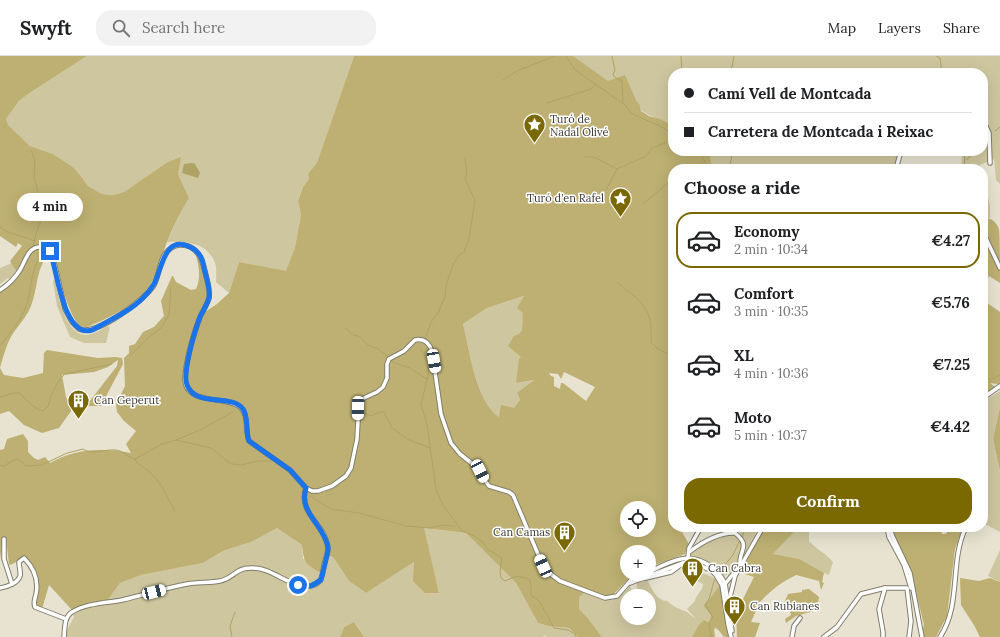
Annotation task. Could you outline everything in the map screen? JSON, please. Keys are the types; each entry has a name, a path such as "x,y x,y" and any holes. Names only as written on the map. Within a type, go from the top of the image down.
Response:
{"street":[{"path":"988,131 990,163"},
{"path":"988,243 1000,268"},
{"path":"0,290 10,283 17,275 29,251 45,246 50,251 53,258 68,317 79,329 89,331 134,306 142,299 154,284 165,254 169,250 179,245 192,248 202,259 209,294 192,344 186,372 186,384 192,391 205,399 229,402 240,406 244,414 249,441 290,470 306,488 312,491 326,489 348,474 357,439 359,403 364,398 377,392 382,387 387,378 387,364 389,359 404,351 416,340 424,340 428,343 432,351 441,414 451,443 460,454 474,465 489,486 509,492 513,495 545,569 560,580 605,598 617,596 631,581"},
{"path":"988,394 1000,386"},
{"path":"64,637 66,619 72,612 92,605 131,598 185,584 221,581 230,577 237,570 244,568 265,570 302,586 315,584 321,580 328,550 320,527 306,509 304,502 306,488"},
{"path":"688,558 689,548 698,532"},
{"path":"728,602 734,579 760,532"},
{"path":"888,532 903,563 911,575"},
{"path":"890,532 890,538 901,552"},
{"path":"892,532 911,575 921,636"},
{"path":"940,637 947,624 953,605 956,558 964,532"},
{"path":"689,552 724,533 735,533 743,540 744,548 739,561 740,566"},
{"path":"4,539 4,559 12,584"},
{"path":"0,588 12,584 19,578 19,562 24,558 36,573 37,588 34,604 35,607 66,619"},
{"path":"656,572 669,567 671,564 688,558"},
{"path":"656,568 676,560 688,558 704,562 711,568 725,584 733,637"},
{"path":"656,570 683,563 690,563 711,568"},
{"path":"656,575 671,572 683,563"},
{"path":"903,563 914,595"},
{"path":"733,637 728,624 724,586 732,574 740,566"},
{"path":"669,567 671,572"},
{"path":"721,579 732,574"},
{"path":"721,579 726,606"},
{"path":"725,584 730,584 734,579"},
{"path":"628,585 635,581"},
{"path":"883,637 879,609 885,588"},
{"path":"824,637 837,627 861,594 885,588 907,588 912,621 909,637"},
{"path":"792,637 794,626 800,618"},
{"path":"937,637 947,624"}],"shaded area":[{"path":"0,56 87,56 19,101 6,119 8,125 30,146 53,154 73,167 88,186 102,194 113,195 124,192 166,163 181,157 178,174 189,198 172,230 158,270 152,282 143,294 130,305 116,314 85,328 79,326 69,308 51,248 43,246 32,247 16,271 10,261 22,246 18,243 16,247 0,236"},
{"path":"87,56 354,56 317,164 308,174 309,179 303,187 298,201 301,215 295,247 286,272 239,262 229,293 216,282 216,265 207,251 195,244 167,242 189,198 178,174 166,163 124,192 113,195 102,194 88,186 73,167 53,154 30,146 7,125 6,119 19,101"},
{"path":"354,56 573,56 608,81 625,75 636,100 640,105 641,111 649,116 668,123 668,156 710,156 712,164 668,164 668,532 682,532 689,544 685,554 656,564 656,545 620,545 620,581 626,581 611,597 607,597 587,589 579,598 579,609 602,637 578,637 569,628 548,626 538,623 516,583 466,533 424,528 439,593 425,593 413,581 414,562 366,593 349,581 333,557 326,555 321,573 312,568 305,560 302,545 277,528 251,542 223,551 203,563 141,575 120,583 108,600 72,610 49,585 42,609 36,604 39,590 37,574 26,557 23,557 9,565 6,538 3,537 0,559 0,450 4,449 7,439 23,434 28,441 28,452 38,460 45,457 50,463 70,454 90,450 110,450 131,453 126,444 136,431 124,421 117,412 116,405 125,386 124,358 129,353 129,346 135,344 143,332 154,327 164,316 161,301 172,276 176,282 191,290 196,289 199,281 199,272 196,255 201,260 207,294 205,312 229,293 239,262 286,271 295,247 301,215 298,201 303,187 309,179 308,174 317,163","holes":["524,296 517,308 523,313 522,330 519,334 514,336 508,346 521,357 519,359 516,383 534,380 517,393 520,400 514,408 501,405 499,417 484,399 479,387 471,361 463,324 487,308","564,372 595,387 586,401 563,383 561,383 560,389 554,386 554,377 549,373 558,374 561,379"]},
{"path":"573,56 1000,56 1000,184 996,180 994,159 982,164 961,164 962,156 988,156 988,68 668,68 668,125 641,110 640,105 636,100 589,69"},
{"path":"710,156 897,156 895,164 711,163"},
{"path":"184,164 195,164 200,173 198,178 182,173"},
{"path":"988,197 990,205 990,218 988,218"},
{"path":"988,219 993,220 999,229 1000,283 989,276 988,279"},
{"path":"42,248 47,250 50,254 42,264 30,308 10,338 0,368 0,292 4,290 19,274 30,253 34,250"},
{"path":"12,263 16,271 9,279 8,278 0,284 0,268"},
{"path":"55,279 64,313 73,329 79,334 87,335 97,332 107,326 110,327 106,343 84,343 70,337 57,306 53,281"},
{"path":"525,296 522,330 519,334 521,357 517,383 534,380 517,394 520,400 514,408 499,417 484,399 479,387 471,361 463,324 487,308"},
{"path":"988,304 1000,312 1000,383 990,383 995,387 988,392"},
{"path":"47,350 98,358 122,358 123,364 101,406 86,406 117,366 118,360 108,367 94,372 62,375 66,397 71,406 71,411 59,428 42,433 24,425 9,411 0,414 0,368 4,375 23,378 43,373 44,353"},
{"path":"1000,391 1000,407 993,439 1000,471 1000,532 988,526 988,398"},
{"path":"1000,407 1000,471 993,439"},
{"path":"277,528 302,545 303,559 325,554 333,557 349,581 366,593 414,562 439,593 423,528 466,533 516,583 538,623 548,626 569,628 578,637 546,637 545,635 543,637 364,637 354,622 344,627 340,637 66,637 66,632 74,617 72,610 108,600 120,583 141,575 203,563 223,551 251,542"},
{"path":"741,532 756,532 742,559 746,545 739,534"},
{"path":"762,532 794,532 773,554 799,559 824,573 822,582 824,583 821,590 819,581 796,575 784,582 767,594 753,610 756,611 751,622 760,623 755,637 737,637 736,613 754,577 739,572"},
{"path":"794,532 810,532 809,541 833,562 829,575 773,554"},
{"path":"893,532 941,532 942,534 946,534 947,532 961,532 955,549 947,616 936,637 924,637 924,625 915,588"},
{"path":"731,534 739,537 743,547 731,572 723,576 709,563 690,556 692,552 702,545"},
{"path":"1000,550 1000,582 988,576"},
{"path":"698,572 714,578 720,585 719,630 698,626 692,637 602,637 579,609 579,598 584,592 604,600 614,600 620,596 620,625 656,625 656,594 660,599 667,601 675,607 687,612 696,619 687,609 695,601 703,586 703,584 695,580"},
{"path":"960,578 979,581 990,578 1000,582 1000,637 980,637 961,605"},
{"path":"637,581 648,581 652,589 637,589"},
{"path":"720,584 729,637 724,637 716,627 714,628 715,637 692,637 698,626 704,620 710,623 711,615 704,606"},
{"path":"809,589 819,597 817,610 796,616 786,623 785,619 791,615 788,605 784,603 788,594 802,592 802,590"},
{"path":"354,622 364,637 340,637 344,627"}],"waterway":[{"path":"503,80 517,71 555,56"},
{"path":"566,56 575,70 625,105 632,114 668,131"},
{"path":"612,56 615,70 613,75 622,81 623,103"},
{"path":"681,56 682,68"},
{"path":"731,68 734,56"},
{"path":"936,56 940,58 941,68"},
{"path":"547,103 591,89 596,84"},
{"path":"995,131 1000,127"},
{"path":"606,190 617,169 646,156 652,148 668,142"},
{"path":"31,150 35,160 34,177 37,188 38,207 44,211 34,245"},
{"path":"702,156 706,164"},
{"path":"730,164 732,156"},
{"path":"964,164 965,156"},
{"path":"966,160 970,156"},
{"path":"585,157 594,157 617,169"},
{"path":"426,337 431,322 438,313 445,297 446,285 454,263 459,255 464,252 469,239 475,200 465,179 467,172 465,158"},
{"path":"644,203 668,183"},
{"path":"0,227 8,232 34,241"},
{"path":"0,346 17,324 25,309 34,270 39,258 37,252"},
{"path":"617,282 644,306 650,320 651,342 657,348 668,354"},
{"path":"130,356 149,337 161,328 169,315 171,286"},
{"path":"345,328 353,335 359,336 369,346 377,348 387,356"},
{"path":"421,349 429,366 421,405 427,424 436,490 443,505 462,531 483,542 487,549 502,558 500,571 501,578 505,581 517,576 529,579 531,585 531,595 540,602 554,628 568,630 575,634 576,637"},
{"path":"392,362 410,368 427,379"},
{"path":"0,397 20,393 32,406 42,411 48,407 54,389 65,374 112,364"},
{"path":"994,378 1000,375"},
{"path":"988,378 991,381"},
{"path":"176,440 200,430 233,412"},
{"path":"363,413 372,416 379,412 384,412 392,428 409,440 430,448"},
{"path":"0,465 4,466 18,459 26,466 42,465 67,453 83,449 90,452 118,450 135,459 162,444 176,440 211,448 231,464 242,465 257,461 271,461"},
{"path":"135,459 137,463 156,478 175,511"},
{"path":"310,496 331,509 359,513 406,526 430,528 443,525 455,526"},
{"path":"742,538 744,532"},
{"path":"719,572 733,555 740,540"},
{"path":"711,637 709,622 713,617 705,605 709,599 716,577"},
{"path":"232,637 230,626 235,612"}],"place":[{"name":"Turó de Nadal Olivé","path":"534,144"},
{"name":"Turó d'en Rafel","path":"620,218"},
{"name":"Can Geperut","path":"78,420"},
{"name":"Can Camas","path":"565,552"},
{"name":"Can Cabra","path":"692,588"},
{"name":"Can Rubianes","path":"735,626"}],"route":[{"path":"50,251 68,317 76,328 82,331 92,330 134,306 142,299 154,284 165,254 172,248 179,245 187,246 199,254 204,265 209,299 201,315 190,350 185,380 186,384 189,389 205,399 234,403 240,406 243,409 249,441 259,450 290,470 306,488 304,493 304,502 306,509 320,527 328,545 328,550 321,580 311,586 298,585"}]}
